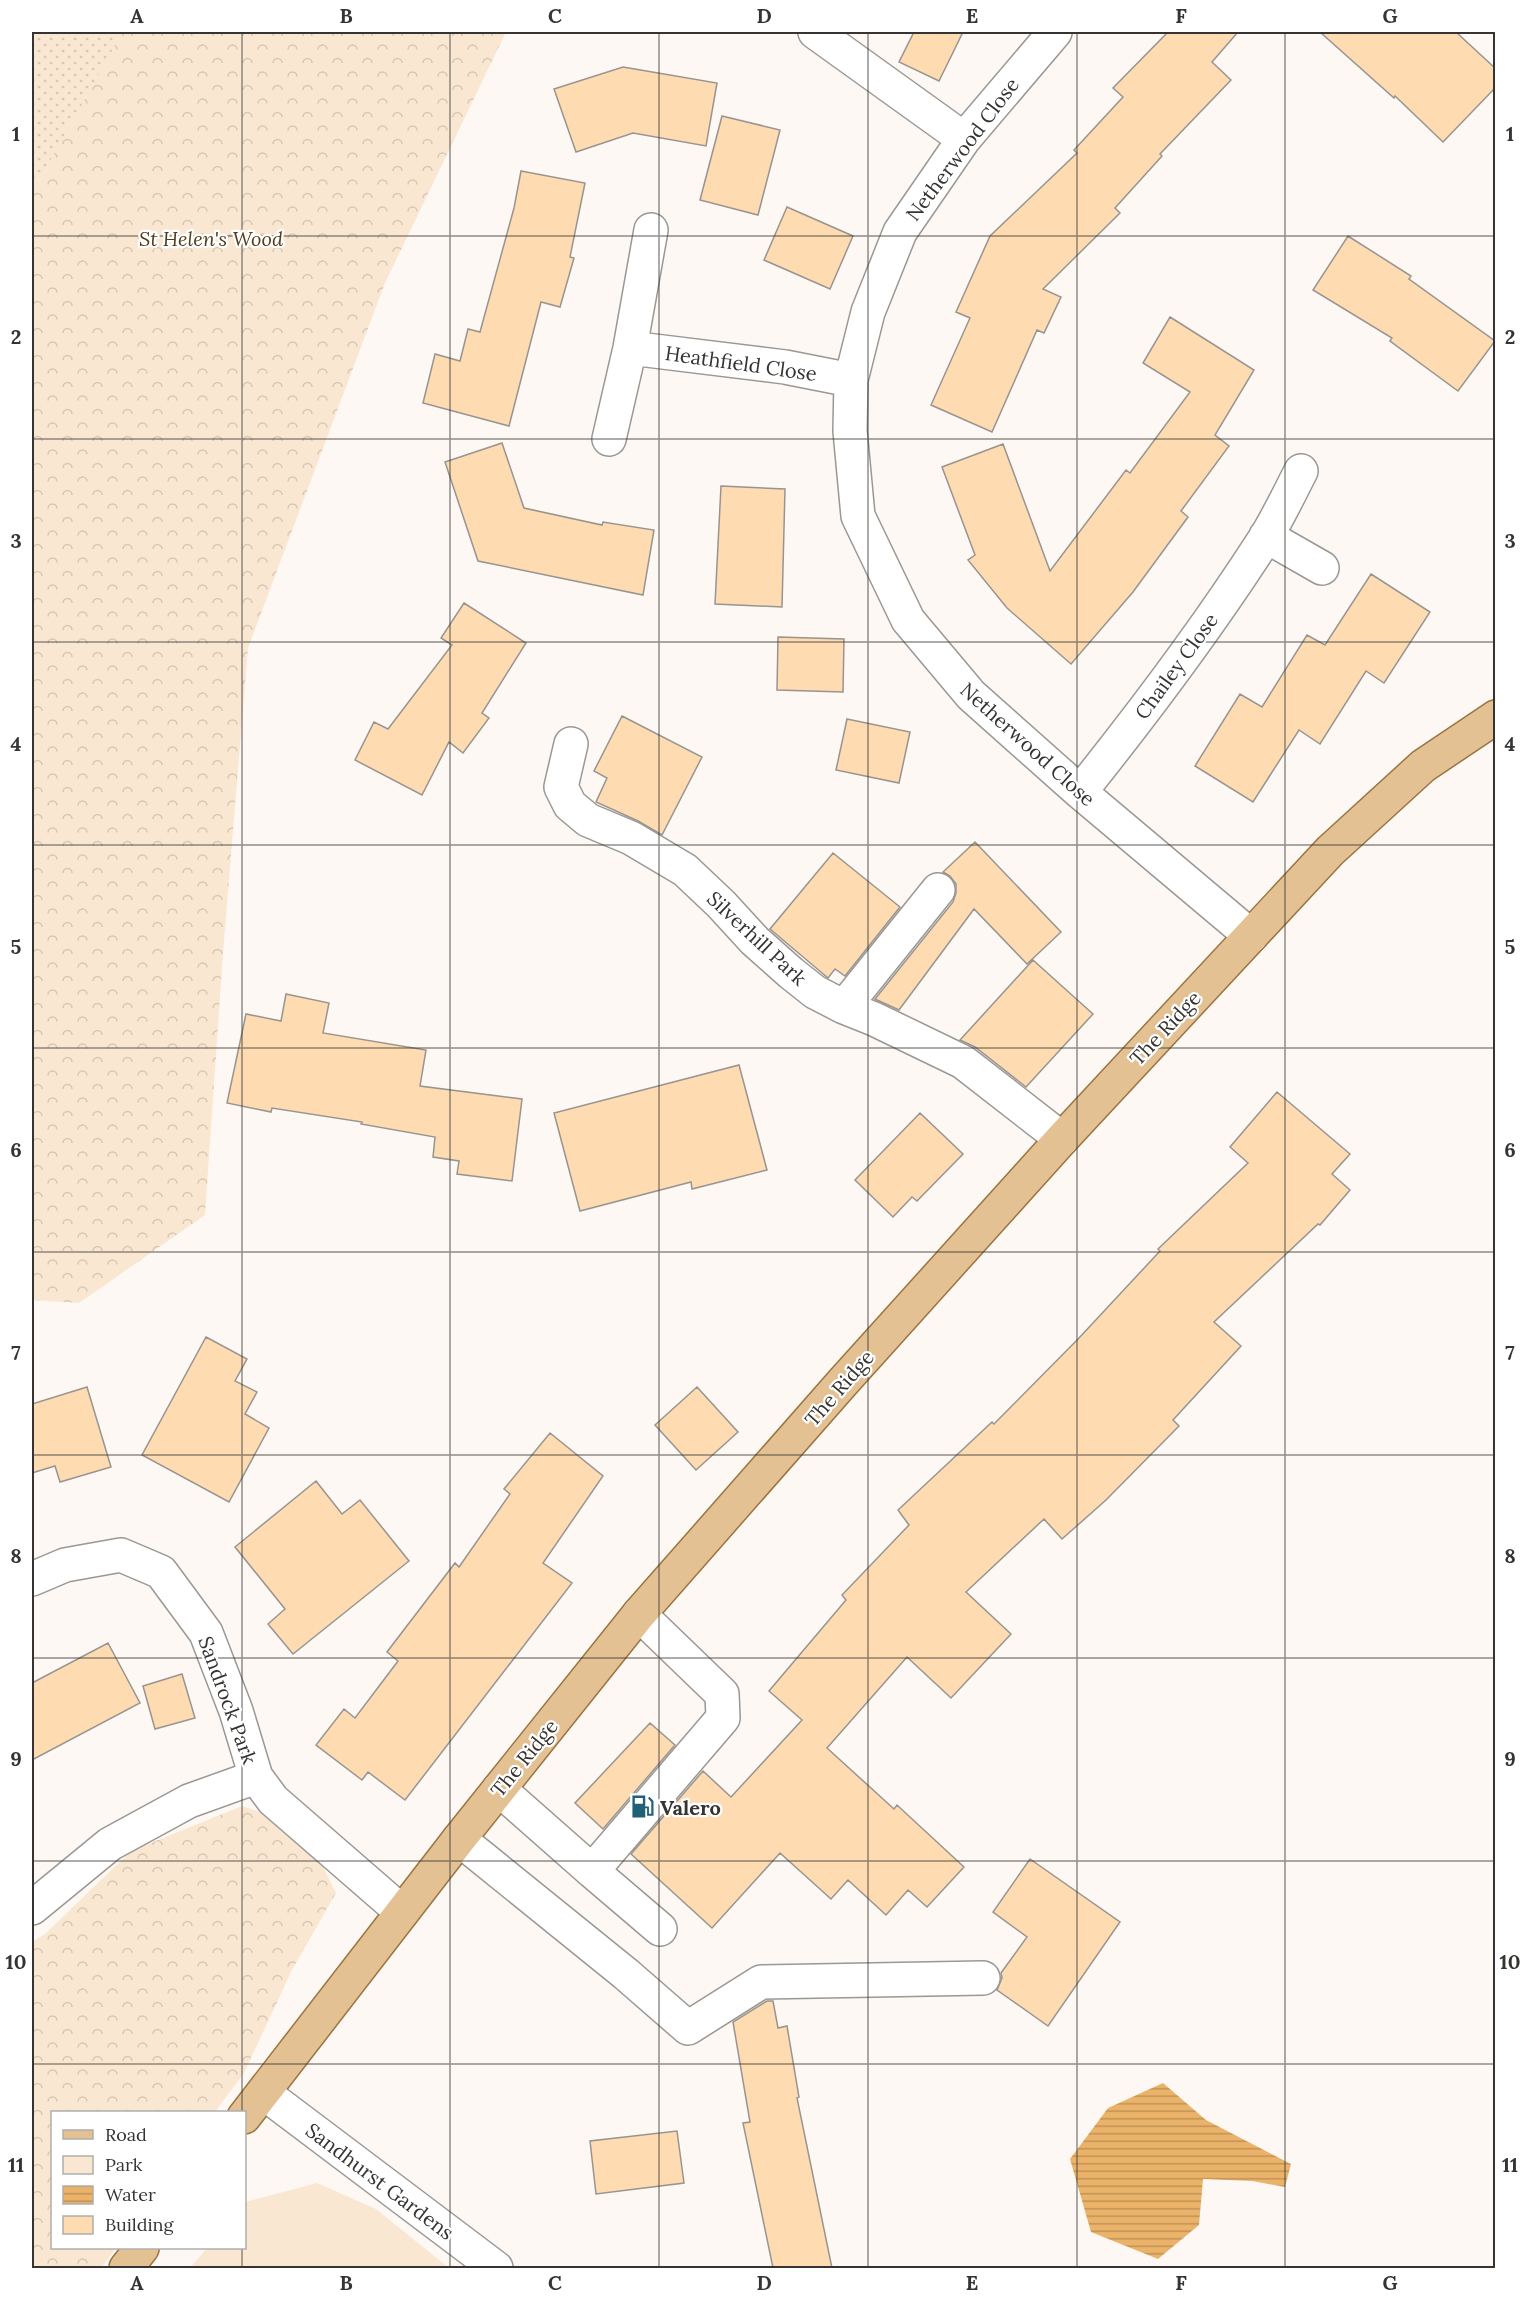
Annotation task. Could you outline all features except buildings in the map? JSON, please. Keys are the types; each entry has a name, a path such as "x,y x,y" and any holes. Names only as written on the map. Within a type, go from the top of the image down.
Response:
{"main road":[{"name":"The Ridge","path":"254,2105 459,1839 639,1614 843,1382 1062,1139 1330,851 1423,766 1496,717"},
{"path":"126,2268 140,2249"}],"street":[{"path":"815,32 964,139"},
{"name":"Netherwood Close","path":"1055,32 964,139 900,232 868,312 851,380 850,431 858,516 908,620 971,695 1080,792 1251,936"},
{"path":"609,439 630,348 651,230"},
{"name":"Heathfield Close","path":"630,348 785,367 851,380"},
{"name":"Chailey Close","path":"1080,792 1122,740 1197,638 1266,536 1301,471"},
{"path":"1266,536 1322,568"},
{"name":"Silverhill Park","path":"571,744 561,788 570,805 588,820 631,838 685,870 755,941 815,992 963,1062 1062,1139"},
{"path":"844,1007 938,890"},
{"name":"Sandrock Park","path":"32,1579 65,1565 121,1555 161,1572 206,1633 236,1711 256,1777 273,1800 402,1912"},
{"path":"592,1871 730,1724 722,1694 639,1614"},
{"path":"32,1908 110,1844 189,1802 256,1777"},
{"path":"499,1790 660,1929"},
{"path":"459,1839 626,1974 688,2028 761,1982 983,1978"},
{"name":"Sandhurst Gardens","path":"254,2105 496,2268"}],"green space":[{"path":"32,32 118,32 115,47 32,193"},
{"name":"St Helen's Wood","path":"118,32 506,32 385,283 248,648 223,953 205,1215 79,1303 32,1300 32,193 114,47"},
{"path":"242,1806 303,1827 336,1893 292,1970 244,2073 216,2111 51,2111 51,2249 115,2249 101,2268 32,2268 32,1942 45,1934 131,1851"},
{"path":"317,2183 376,2209 449,2268 190,2268 206,2249 246,2249 246,2202"}],"water":[{"path":"1163,2083 1206,2120 1291,2164 1285,2187 1252,2181 1203,2179 1199,2225 1158,2259 1091,2232 1070,2159 1108,2108"}],"place":[{"name":"Valero","path":"642,1807"}]}
